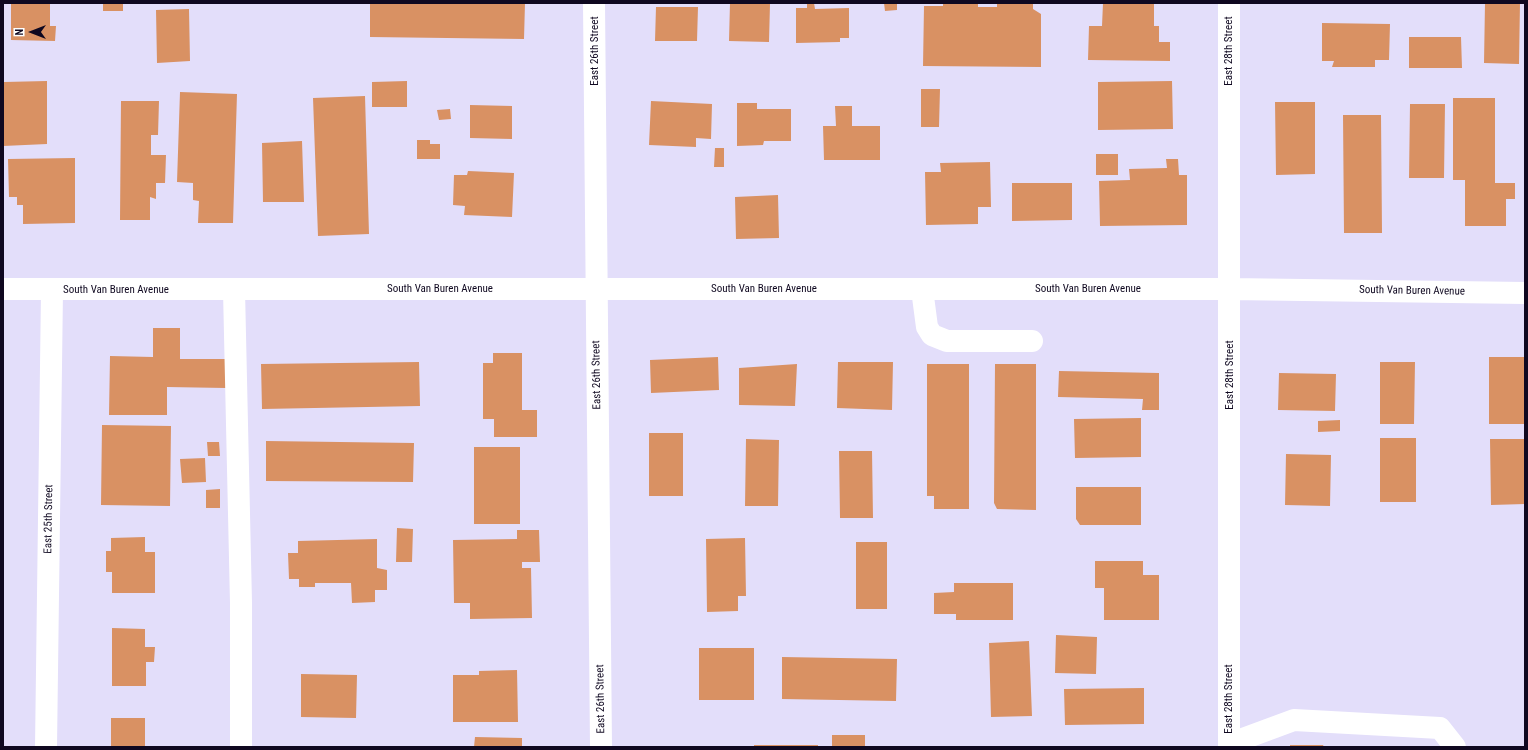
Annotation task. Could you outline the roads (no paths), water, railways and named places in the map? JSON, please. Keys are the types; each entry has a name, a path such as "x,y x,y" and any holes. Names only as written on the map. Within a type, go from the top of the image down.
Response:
{"street":[{"name":"East 26th Street","path":"594,3 601,747"},
{"name":"East 28th Street","path":"1229,3 1229,745"},
{"name":"South Van Buren Avenue","path":"3,289 1230,289 1525,293"},
{"path":"922,289 927,327 932,335 947,341 1032,341"},
{"name":"East 25th Street","path":"46,747 52,290"},
{"path":"234,290 241,603 241,747"},
{"path":"1229,745 1294,720 1440,728 1455,747"}]}
